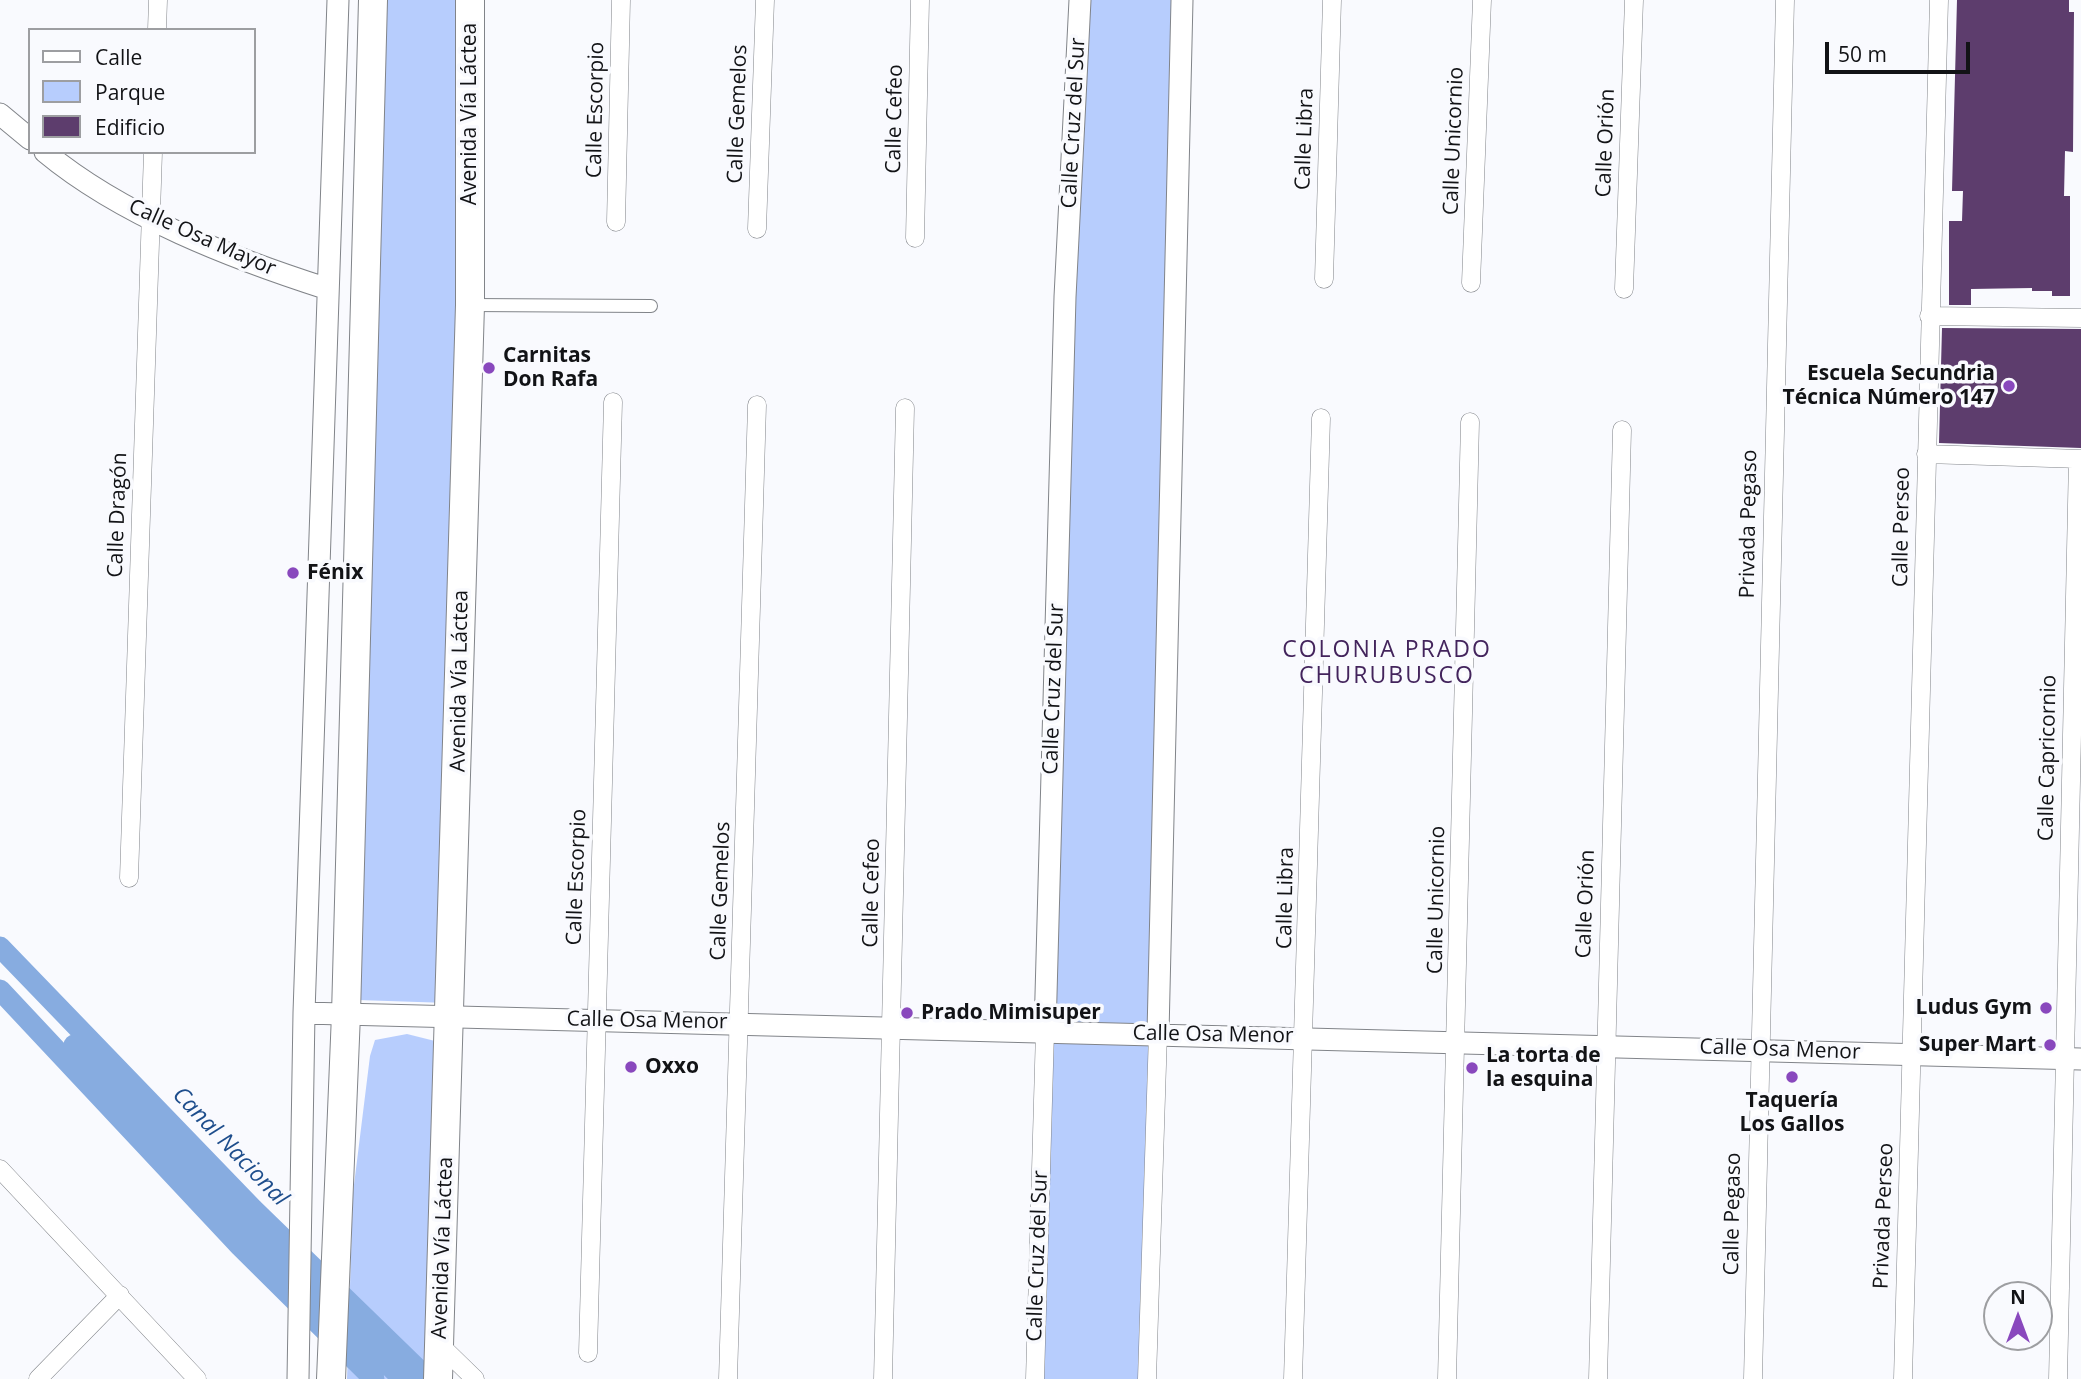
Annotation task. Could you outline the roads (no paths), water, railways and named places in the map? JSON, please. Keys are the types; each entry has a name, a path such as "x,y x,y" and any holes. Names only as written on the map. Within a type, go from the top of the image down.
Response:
{"main road":[{"path":"331,1379 346,1014 373,0"},
{"name":"Avenida Vía Láctea","path":"439,1362 470,305 470,0"}],"street":[{"path":"157,28 158,0"},
{"path":"298,1379 304,1013 338,0"},
{"name":"Calle Escorpio","path":"616,222 621,0"},
{"name":"Calle Gemelos","path":"757,229 765,0"},
{"name":"Calle Cefeo","path":"915,238 920,0"},
{"name":"Calle Cruz del Sur","path":"1035,1379 1065,297 1080,0"},
{"path":"1147,1379 1158,1033 1182,0"},
{"name":"Calle Libra","path":"1324,279 1332,0"},
{"name":"Calle Unicornio","path":"1471,283 1482,0"},
{"name":"Calle Orión","path":"1624,289 1634,0"},
{"name":"Privada Pegaso","path":"1758,1049 1785,0"},
{"name":"Calle Perseo","path":"1913,1054 1929,316 1939,0"},
{"path":"0,114 28,137"},
{"name":"Calle Osa Mayor","path":"49,154 150,219 263,268 328,289"},
{"name":"Calle Dragón","path":"129,878 153,154"},
{"path":"1929,316 2081,318 2081,299"},
{"path":"470,305 651,306"},
{"name":"Calle Escorpio","path":"588,1353 613,401"},
{"name":"Calle Gemelos","path":"728,1379 757,405"},
{"name":"Calle Cefeo","path":"883,1379 905,408"},
{"name":"Calle Libra","path":"1293,1379 1306,1037 1321,418"},
{"name":"Calle Unicornio","path":"1447,1379 1470,422"},
{"name":"Calle Orión","path":"1598,1379 1622,430"},
{"path":"1926,454 2080,459"},
{"name":"Calle Capricornio","path":"2058,1379 2072,1058 2080,459"},
{"name":"Calle Osa Menor","path":"304,1013 2072,1058"},
{"name":"Calle Pegaso","path":"1753,1379 1758,1049"},
{"name":"Privada Perseo","path":"1903,1379 1913,1054"},
{"path":"0,1169 197,1379"},
{"path":"37,1379 120,1295"},
{"path":"439,1362 475,1379"}],"waterway":[{"name":"Canal Nacional","path":"0,947 253,1209 428,1379"},
{"name":"Canal Nacional","path":"0,990 240,1246 374,1379"},
{"name":"Canal Nacional","path":"74,1045 281,1261 403,1379"}],"place":[{"name":"Carnitas Don Rafa","path":"489,368"},
{"name":"Escuela Secundria Técnica Número 147","path":"2009,386"},
{"name":"Fénix","path":"293,573"},
{"name":"Ludus Gym","path":"2046,1008"},
{"name":"Prado Mimisuper","path":"907,1013"},
{"name":"Super Mart","path":"2050,1045"},
{"name":"Oxxo","path":"631,1067"},
{"name":"La torta de la esquina","path":"1472,1068"},
{"name":"Taquería Los Gallos","path":"1792,1077"}],"district":[{"name":"COLONIA PRADO CHURUBUSCO","path":"1387,663"}]}
